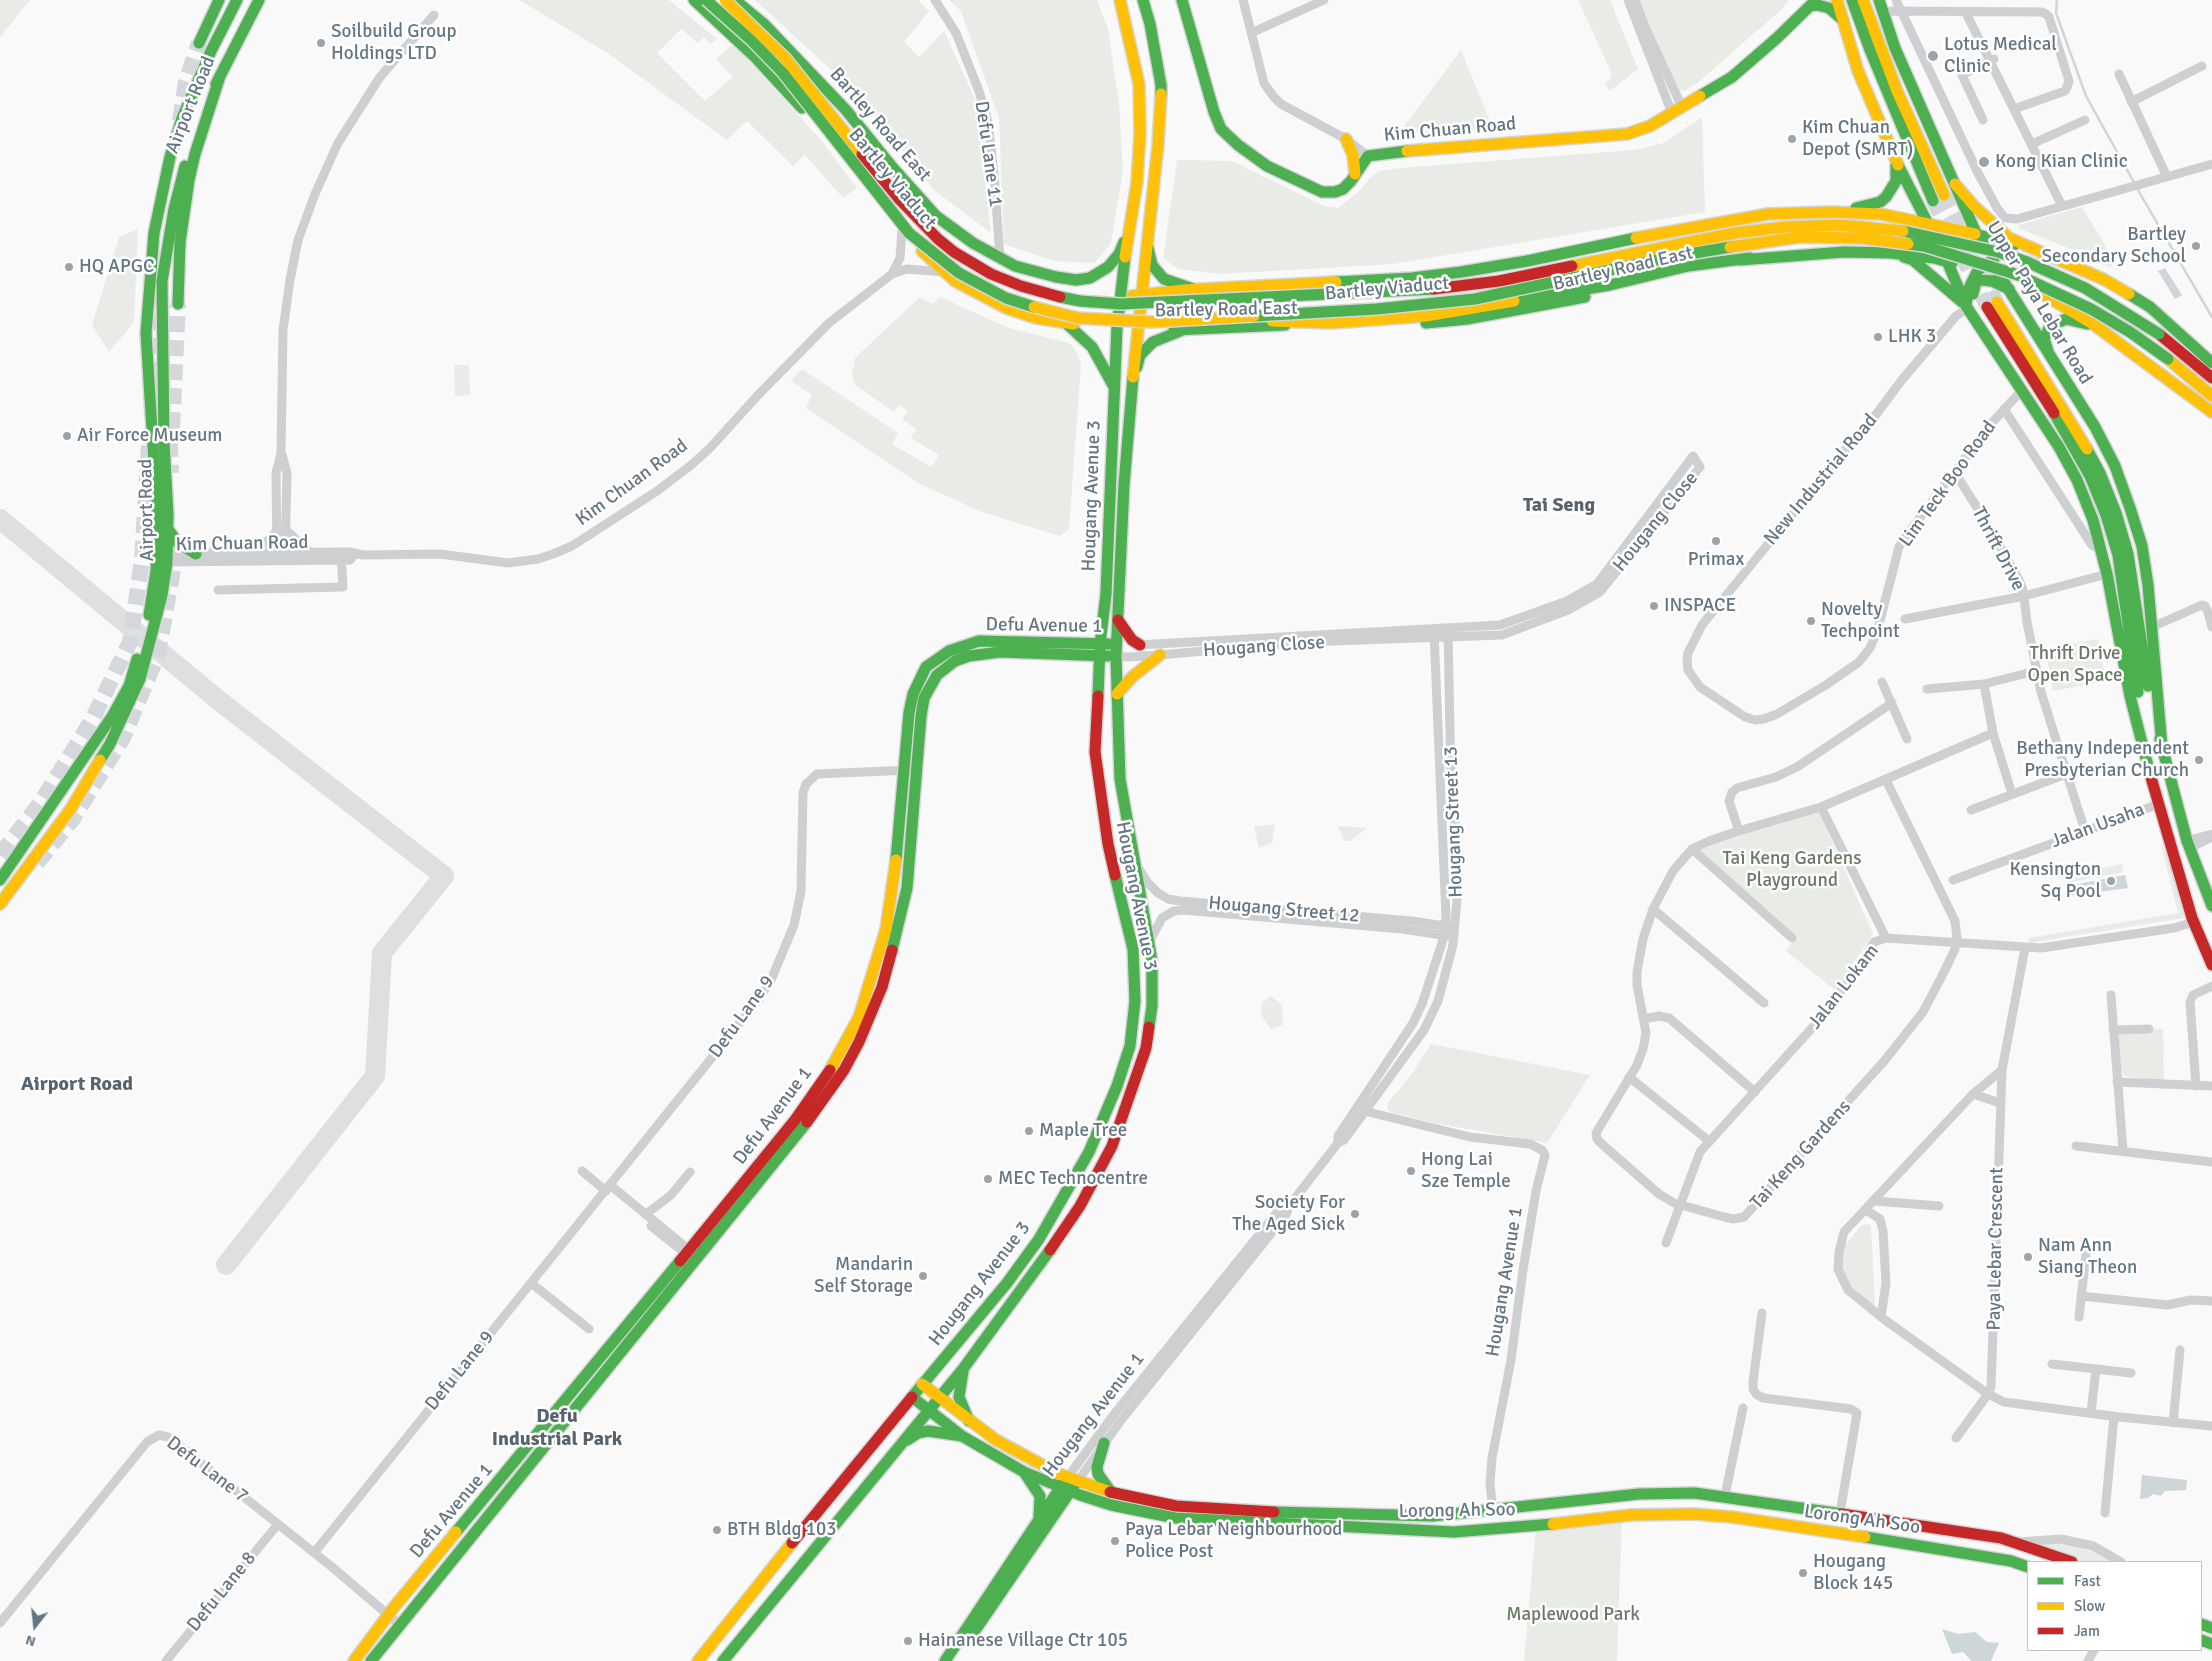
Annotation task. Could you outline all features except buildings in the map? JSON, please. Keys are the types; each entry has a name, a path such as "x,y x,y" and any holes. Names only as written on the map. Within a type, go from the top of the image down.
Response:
{"main road":[{"path":"199,43 219,0"},
{"name":"Bartley Road East","path":"694,0 756,57 825,134 902,230 944,272 955,281 1006,308 1036,318 1066,323 1183,330 1283,325 1374,327 1467,319 1537,307 1750,258 1844,252 1891,253 1947,261 2001,276 2042,294 2100,330"},
{"name":"Bartley Viaduct","path":"706,0 751,40 783,73 909,233 959,273 1006,298 1078,318 1152,322 1377,308 1475,299 1733,246 1800,237 1862,238 1924,246 2018,275 2091,309 2130,332 2168,359 2212,396"},
{"name":"Bartley Viaduct","path":"725,0 785,58 924,226 954,252 971,263 1007,281 1051,295 1099,303 1136,304 1421,291 1499,282 1734,233 1794,226 1847,226 1914,232 1998,252 2027,262 2085,288 2159,334 2212,378"},
{"name":"Bartley Road East","path":"735,0 766,24 846,110 893,168 936,216 973,243 1016,266 1056,278 1076,280 1090,278 1108,267 1119,254 1128,231"},
{"name":"Hougang Avenue 3","path":"698,1661 922,1384 1007,1283 1039,1239 1062,1201 1102,1122 1130,1046 1135,1001 1133,949 1108,844 1095,752 1100,650 1106,594 1119,297 1137,182 1139,84 1120,0"},
{"name":"Hougang Avenue 3","path":"723,1661 964,1369 999,1323 1062,1233 1090,1190 1112,1146 1146,1048 1154,985 1152,961 1120,778 1116,650 1124,485 1139,295 1158,145 1161,85 1150,24 1142,0"},
{"name":"Kim Chuan Road","path":"1182,0 1214,112 1228,138 1267,166 1322,192 1335,192 1344,189 1368,156 1382,152 1609,136 1635,131 1682,108 1732,77 1777,38 1813,3 1830,8 1843,20"},
{"name":"Upper Paya Lebar Road","path":"1837,0 1858,71 1925,222 1947,261 1967,307 2059,447 2077,480 2093,520 2107,574 2130,696 2155,792 2194,922 2212,965"},
{"path":"1852,0 1870,50 1938,198 1863,0"},
{"name":"Upper Paya Lebar Road","path":"1878,0 1895,48 1975,234 2081,404 2115,466 2142,546 2152,627 2162,748"},
{"path":"235,2 258,2"},
{"name":"Airport Road","path":"0,904 70,810 125,716 140,679 150,644 162,596 162,558 158,526 146,333 152,247 157,214 170,157 182,118 235,2"},
{"name":"Airport Road","path":"0,880 90,750 129,686 150,612 168,530 161,312 164,264 174,208 188,152 220,76 258,2"},
{"path":"791,96 790,87 795,77 802,75 816,78"},
{"path":"178,304 180,242 189,180 195,154 220,76"},
{"path":"1346,139 1353,155 1355,174"},
{"path":"1830,212 1866,207 1880,202 1886,197 1896,181 1896,165 1891,149"},
{"path":"1955,184 1991,223 2009,238 2105,280 2150,308 2194,345 2212,363"},
{"name":"Bartley Road East","path":"1119,297 1196,290 1412,278 1461,272 1768,214 1830,212 1881,214 1925,222 2036,251"},
{"path":"916,245 933,225 942,220"},
{"path":"1146,233 1149,256 1156,272 1171,283 1196,290"},
{"path":"1967,307 1968,290 1978,270 1990,260 2011,253 2036,251"},
{"path":"1891,253 1913,260 1967,307"},
{"path":"1250,317 1278,322 1331,323 1426,316 1610,285 1688,266 1750,258"},
{"path":"2042,294 2030,276 2036,261 2059,260"},
{"path":"1975,320 1972,297 1976,282 1992,281 2009,290"},
{"name":"Upper Paya Lebar Road","path":"2155,792 2118,555 2106,515 2090,476 1992,304 2079,435 2100,473 2116,513 2128,554 2148,683 2162,748 2189,844 2212,906"},
{"path":"2048,351 2044,339 2050,326 2058,321 2076,320 2100,330 2212,412"},
{"path":"1066,323 1092,347 1114,387"},
{"path":"1132,391 1140,355 1153,342 1183,330"},
{"path":"152,435 163,417"},
{"path":"168,530 177,542 196,554"},
{"path":"1118,620 1132,640 1140,645"},
{"name":"Defu Avenue 1","path":"371,1661 399,1624 616,1359 812,1097 833,1066 858,1016 870,983 887,920 894,885 913,694 926,667 949,651 979,641 1100,650"},
{"name":"Defu Avenue 1","path":"354,1661 389,1614 608,1352 804,1127 844,1070 859,1042 882,987 907,888 916,770 924,698 937,675 955,661 969,656 1000,652 1116,650"},
{"path":"1117,694 1132,677 1160,655"},
{"path":"964,1369 959,1397 968,1421"},
{"name":"Lorong Ah Soo","path":"922,1384 968,1421 1068,1484 1111,1505 1175,1518 1410,1531 1485,1531 1631,1515 1693,1514 1732,1517 1843,1533 2011,1561 2027,1567"},
{"name":"Lorong Ah Soo","path":"912,1397 962,1436 1024,1472 1068,1484 1176,1506 1213,1510 1409,1516 1493,1511 1639,1494 1695,1493 1840,1513 2010,1541 2069,1561"},
{"path":"903,1442 918,1433 928,1431 962,1436"},
{"path":"1104,1443 1096,1467 1098,1474 1111,1492"},
{"path":"1024,1472 1040,1496 1039,1520"},
{"name":"Hougang Avenue 1","path":"945,1661 1039,1520 1068,1484"},
{"name":"Hougang Avenue 1","path":"954,1661 1068,1484"},
{"path":"1409,1516 1401,1519 1399,1524 1402,1528 1410,1531"}],"street":[{"name":"Defu Lane 11","path":"935,0 956,33 980,91 988,122 1000,258"},
{"path":"1243,0 1264,83 1272,96 1281,104 1346,139 1368,156"},
{"path":"1251,34 1324,0"},
{"path":"1628,0 1672,113"},
{"path":"1635,0 1645,27 1682,108"},
{"name":"Upper Paya Lebar Road","path":"1896,0 1978,173 1997,208 2005,218 2017,219 2062,206"},
{"path":"1883,13 2042,12 2049,17 2069,81 2068,87 2065,91 2014,109"},
{"path":"1966,13 1992,60 2062,206 2212,164"},
{"path":"281,557 282,530 276,473 281,453 283,330 298,240 315,194 341,138 380,77 434,16"},
{"path":"1984,120 1962,77 1964,73 1992,60"},
{"path":"2131,102 2202,66"},
{"path":"2119,74 2167,177"},
{"path":"2032,144 2085,120"},
{"path":"892,274 900,258 902,230"},
{"path":"892,274 907,269 944,272"},
{"name":"Kim Chuan Road","path":"162,558 196,554 252,553 281,557 310,552 341,556 350,560 355,554 440,554 508,563 538,559 572,546 657,491 690,466 710,448 758,395 829,323 892,274"},
{"name":"New Industrial Road","path":"1687,660 1688,653 1702,625 1843,452 1872,420 1901,381 1956,316 1967,307"},
{"name":"Lim Teck Boo Road","path":"1687,660 1688,670 1700,687 1745,718 1755,720 1777,714 1850,669 1866,655 1876,636 1899,547 1903,540 1990,425 2021,391"},
{"path":"2004,409 2092,545 2101,550"},
{"name":"Hougang Close","path":"1116,650 1128,657 1160,655 1304,642 1448,633 1500,625 1567,601 1597,584 1693,456 1696,460 1700,467 1600,592 1568,610 1502,635 1448,633"},
{"name":"Thrift Drive","path":"1955,473 1985,520 2019,580 2024,596 2036,671 2085,831"},
{"path":"282,530 310,552"},
{"path":"252,553 282,530"},
{"path":"218,590 342,587 341,556"},
{"name":"Kim Chuan Road","path":"162,558 341,556"},
{"path":"1905,618 2024,596 2107,574"},
{"path":"2152,627 2205,606 2212,627"},
{"name":"Hougang Street 13","path":"1361,1111 1396,1069 1424,1030 1438,1002 1455,932 1458,850 1451,782 1448,633"},
{"name":"Hougang Close","path":"1116,650 1140,645 1434,634"},
{"name":"Hougang Street 13","path":"1361,1111 1422,1004 1433,974 1444,930 1444,847 1434,634"},
{"path":"1927,689 1984,684 2036,671"},
{"path":"1882,682 1907,739"},
{"path":"1984,684 1993,733 2012,794"},
{"path":"1738,831 1729,800 1732,792 1737,788 1776,777 1797,767 1892,704"},
{"name":"Tai Keng Gardens","path":"1886,780 1955,921 1956,943 1944,972 1918,1017 1865,1083 1744,1217 1733,1219 1680,1205 1655,1190 1596,1138 1597,1128 1637,1065 1645,1042 1637,972 1643,939 1653,909 1673,871 1692,849 1738,831 1821,807 1993,733"},
{"name":"Defu Lane 9","path":"314,1553 758,1000 774,976 794,925 801,891 803,793 806,784 817,774 916,770"},
{"path":"1971,810 2066,774"},
{"name":"Jalan Usaha","path":"1953,880 2159,804"},
{"path":"1821,807 1886,938"},
{"path":"2189,844 2212,836"},
{"path":"1692,849 1792,938"},
{"name":"Hougang Street 12","path":"1133,857 1147,882 1158,893 1168,899 1455,932"},
{"path":"1653,909 1764,1003"},
{"name":"Hougang Street 12","path":"1148,946 1152,933 1162,918 1174,911 1182,910 1444,930"},
{"name":"Jalan Lokam","path":"1666,1243 1700,1152 1822,1018 1863,961 1874,942 1886,938 2024,948 2053,947 2174,928 2194,922"},
{"name":"Paya Lebar Crescent","path":"1956,1438 1988,1394 1993,1363 2002,1070 2024,948"},
{"path":"2196,1086 2190,1002 2193,995 2212,986"},
{"path":"2111,995 2122,1150"},
{"path":"1643,1019 1659,1016 1668,1018 1755,1092"},
{"path":"2114,1030 2149,1029"},
{"path":"1388,1064 1396,1069"},
{"path":"2002,1070 1973,1094 1844,1232 1839,1252 1838,1268 1848,1290 1881,1317 1988,1394 2012,1404 2212,1426"},
{"path":"1629,1077 1708,1142"},
{"path":"2118,1082 2212,1086"},
{"path":"1973,1094 2000,1103"},
{"name":"Hougang Avenue 1","path":"1068,1484 1104,1443 1286,1215 1289,1206 1338,1143 1344,1140 1361,1111 1470,1137 1530,1144 1542,1150 1545,1155 1535,1201 1511,1360 1492,1458 1490,1483 1493,1511"},
{"path":"2076,1146 2212,1162"},
{"path":"582,1171 646,1214 692,1255"},
{"path":"646,1214 665,1200 690,1172"},
{"path":"608,1188 692,1255"},
{"path":"1875,1201 1939,1206"},
{"name":"Hougang Avenue 1","path":"1068,1484 1115,1413 1279,1210 1289,1206"},
{"path":"1866,1210 1880,1219 1886,1251 1886,1283 1881,1317"},
{"path":"2079,1316 2086,1253"},
{"path":"531,1283 588,1329"},
{"path":"2081,1296 2167,1305 2191,1300 2212,1301"},
{"path":"1762,1313 1753,1382 1753,1389 1756,1394 1763,1398 1851,1409 1857,1413 1840,1513"},
{"path":"2172,1423 2180,1350"},
{"path":"2052,1364 2131,1373"},
{"path":"2091,1413 2096,1369"},
{"path":"1725,1496 1743,1408"},
{"path":"2105,1513 2114,1416"},
{"name":"Defu Lane 7","path":"0,1623 147,1442 152,1437 159,1435 168,1437 314,1553 399,1624"},
{"name":"Defu Lane 8","path":"166,1661 278,1524"},
{"name":"Lorong Ah Soo","path":"2010,1541 2061,1540 2093,1546 2119,1561"}],"green space":[{"path":"0,0 30,0 0,37"},
{"path":"519,0 669,0 717,39 711,44 704,37 698,43 681,29 657,53 705,101 733,77 716,59 733,44 821,140 857,188 843,198 805,155 793,166 747,121 727,140 609,54"},
{"path":"755,0 918,0 929,11 904,42 919,57 944,31 975,99 991,233 934,190 862,98"},
{"path":"949,0 1097,0 1108,29 1119,103 1123,170 1111,244 1094,263 1054,261 1004,244 999,118 961,11"},
{"path":"1578,0 1610,0 1638,69 1610,91 1605,84 1612,74"},
{"path":"1639,0 1788,0 1783,8 1696,84 1680,91 1671,85"},
{"path":"1461,50 1493,129 1399,133"},
{"path":"1702,117 1705,212 1393,264 1220,274 1178,269 1163,258 1177,160 1232,161 1324,206 1338,208 1379,171 1634,150 1664,143"},
{"path":"2082,207 2115,262 2110,268 2068,248 2018,228 2019,225"},
{"path":"138,229 134,322 109,352 92,325 119,237"},
{"path":"920,297 932,304 940,297 1009,328 1069,343 1075,349 1081,363 1069,529 1060,536 982,512 920,484 806,408 812,395 791,381 802,369 898,433 892,444 931,467 939,455 911,438 916,429 902,419 908,411 899,405 894,412 855,385 852,376 855,358"},
{"path":"454,365 469,365 470,395 455,396"},
{"name":"Thrift Drive Open Space","path":"2098,639 2106,681 2053,691 2045,649"},
{"name":"Tai Keng Gardens Playground","path":"1819,812 1873,934 1835,990 1786,951 1796,937 1698,852 1734,835"},
{"path":"1275,824 1272,843 1259,848 1254,827"},
{"path":"1338,826 1367,828 1350,841 1344,841"},
{"path":"2160,841 2172,867 2184,918 2029,943 2028,938 2178,913"},
{"path":"2122,864 2123,872 2067,883 2066,875"},
{"path":"1272,996 1282,1006 1283,1025 1271,1029 1261,1015 1262,1002"},
{"path":"2163,1029 2164,1082 2124,1076 2120,1069 2118,1031"},
{"path":"1431,1044 1590,1075 1547,1143 1434,1123 1390,1112 1387,1107 1388,1103 1411,1075"},
{"path":"1867,1224 1871,1226 1875,1304 1873,1306 1854,1292 1839,1269 1845,1245 1862,1225"},
{"name":"Maplewood Park","path":"1622,1518 1617,1661 1524,1661 1536,1527"},
{"path":"2043,1543 2072,1545 2096,1553 2111,1561 2080,1561 2062,1552 2041,1547"}],"shaded area":[{"path":"2165,268 2182,295 2175,299 2158,271"},
{"name":"Kensington Sq Pool","path":"2125,875 2128,888 2068,896 2067,886"},
{"path":"2142,1475 2187,1480 2186,1490 2165,1491 2161,1496 2153,1494 2148,1498 2140,1499"},
{"path":"1942,1629 1958,1634 1975,1632 1987,1642 1999,1643 1991,1661 1972,1661 1963,1652 1952,1654"}],"waterway":[{"path":"2057,0 2056,13 2086,96 2212,317"}],"taxiway":[{"path":"0,519 217,699 444,876 382,953 375,1076 226,1265"}],"tunnel":[{"path":"180,121 186,82 199,43"},
{"path":"1944,195 1966,239"},
{"path":"1933,201 1987,307"},
{"path":"1982,272 1997,302"},
{"path":"153,378 154,288"},
{"path":"172,428 178,304"},
{"path":"169,417 171,473"},
{"path":"0,855 41,802 92,720 130,642 142,560 149,445"},
{"path":"37,863 72,820 123,738 158,654 173,570 173,545"}],"traffic: fast":[{"path":"199,43 219,0"},
{"path":"149,615 156,571 158,527 146,333 154,233 170,157 182,118 211,51 237,0"},
{"path":"216,84 259,0"},
{"path":"694,0 755,57 802,108"},
{"path":"706,0 751,40 783,73 909,233 959,273 1006,298 1034,307"},
{"path":"735,0 765,25 846,110 893,168 936,216 973,243 1015,266 1056,277 1076,280 1090,278 1108,267 1119,254 1124,242"},
{"path":"1143,0 1150,24 1161,94"},
{"path":"1182,0 1214,112 1221,129 1238,145 1267,166 1322,192 1335,192 1343,189 1351,181 1368,156 1407,151"},
{"path":"1700,96 1732,77 1777,38 1816,0"},
{"path":"1852,0 1870,50 1933,201"},
{"path":"1879,0 1895,48 1979,240"},
{"path":"1810,6 1817,5 1829,8 1843,20"},
{"path":"178,304 180,242 189,180 195,154 220,76"},
{"path":"1856,208 1880,202 1886,197 1896,181 1896,165"},
{"path":"1898,165 1947,261 1966,306 2059,447 2077,480 2093,520 2107,574 2130,696 2150,774"},
{"path":"100,760 110,744 140,679 162,595 167,563 168,514 164,443 162,281 174,209 185,166"},
{"path":"1903,231 1998,252 2027,262 2085,288 2159,334"},
{"path":"1975,234 2014,245"},
{"path":"1336,282 1412,278 1461,272 1527,261 1636,238"},
{"path":"1908,244 1924,246 2018,275 2091,309 2130,332 2168,359"},
{"path":"1254,316 1377,309 1475,299 1666,258 1730,247"},
{"path":"1148,248 1152,265 1164,279 1196,290"},
{"path":"1740,260 1844,252 1891,253 1934,258 1952,263"},
{"path":"1098,696 1100,644 1106,594 1117,327 1125,257"},
{"path":"1904,257 1913,260 1962,302"},
{"path":"1514,301 1610,285 1688,266 1750,258"},
{"path":"1966,306 1968,290 1978,270 1994,259"},
{"path":"1992,263 2095,427 2115,466 2130,508 2142,546 2148,585 2162,747"},
{"path":"1973,294 1976,282 1980,280 1992,281 2009,289"},
{"path":"1060,297 1080,301 1121,304 1434,289"},
{"path":"2129,294 2150,307 2212,363"},
{"path":"1426,323 1467,319 1585,297"},
{"path":"2048,351 2044,339 2050,326 2066,319 2087,324"},
{"path":"1066,323 1092,347 1113,385"},
{"path":"1174,330 1285,325"},
{"path":"1137,367 1140,355 1153,342 1183,330"},
{"path":"1133,377 1124,485 1116,656 1120,779 1152,961 1152,1006 1149,1027"},
{"path":"2054,413 2090,476 2106,515 2118,555 2138,692"},
{"path":"2087,449 2100,473 2116,513 2128,554 2148,686"},
{"path":"168,529 177,542 196,554"},
{"path":"896,860 909,713 913,694 926,667 949,651 979,641 1109,644"},
{"path":"892,950 907,888 921,716 924,698 937,675 955,661 969,656 1000,652 1108,656"},
{"path":"0,880 113,715 129,686 137,659"},
{"path":"2160,739 2187,841 2212,906"},
{"path":"912,1397 1007,1283 1039,1239 1089,1152 1117,1086 1130,1046 1135,1001 1133,949 1115,875"},
{"path":"371,1661 807,1122"},
{"path":"723,1661 963,1369 1050,1250"},
{"path":"456,1532 680,1261"},
{"path":"963,1371 959,1397 969,1421"},
{"path":"912,1397 962,1436 1024,1472 1080,1495 1111,1505 1175,1518 1454,1532 1553,1524"},
{"path":"907,1440 918,1433 928,1431 962,1436"},
{"path":"1104,1443 1097,1467 1098,1474 1111,1492"},
{"path":"1024,1472 1040,1496 1039,1517"},
{"path":"945,1661 1064,1482"},
{"path":"974,1632 1074,1486"},
{"path":"1274,1512 1433,1516 1639,1494 1695,1493 1842,1514"},
{"path":"1865,1537 2011,1561 2027,1567"},
{"path":"2202,1624 2212,1628"},
{"path":"2202,1640 2212,1644"}],"traffic: slow":[{"path":"725,0 785,58 862,154"},
{"path":"1120,0 1139,84 1140,134 1137,182 1125,257"},
{"path":"1837,0 1858,71 1898,165"},
{"path":"1863,0 1897,91 1944,195"},
{"path":"1133,377 1158,145 1161,94"},
{"path":"1407,151 1627,134 1650,126 1700,96"},
{"path":"1346,139 1353,155 1355,174"},
{"path":"1955,184 1974,206 2009,238 2105,280 2129,294"},
{"path":"1636,238 1768,214 1831,212 1881,214 1975,234"},
{"path":"1572,266 1735,233 1785,227 1839,225 1903,231"},
{"path":"1730,247 1800,237 1862,238 1908,244"},
{"path":"922,251 955,281 1006,308 1036,318 1074,324"},
{"path":"1132,296 1184,290 1336,282"},
{"path":"2046,296 2093,324 2212,412"},
{"path":"1272,321 1331,323 1426,316 1514,301"},
{"path":"1997,302 2087,449"},
{"path":"1034,307 1078,318 1152,322 1254,316"},
{"path":"2168,359 2212,396"},
{"path":"1117,694 1132,677 1160,655"},
{"path":"0,904 70,810 100,760"},
{"path":"830,1070 859,1017 886,929 896,860"},
{"path":"922,1384 996,1440 1059,1474 1110,1492"},
{"path":"1553,1524 1631,1515 1693,1514 1732,1517 1865,1537"},
{"path":"354,1661 395,1606 456,1532"},
{"path":"698,1661 792,1543"}],"traffic: jam":[{"path":"862,154 900,200 938,239 954,252 991,274 1021,286 1060,297"},
{"path":"1434,289 1499,281 1572,266"},
{"path":"1987,307 2054,413"},
{"path":"2159,334 2212,378"},
{"path":"1118,620 1132,640 1140,645"},
{"path":"1098,696 1095,752 1108,844 1115,875"},
{"path":"2150,774 2192,918 2212,965"},
{"path":"807,1122 844,1070 859,1042 882,987 892,950"},
{"path":"1050,1250 1080,1206 1112,1146 1146,1048 1149,1027"},
{"path":"680,1261 795,1120 830,1070"},
{"path":"792,1543 912,1397"},
{"path":"1110,1492 1176,1506 1274,1512"},
{"path":"1842,1514 2001,1538 2069,1561"}],"place":[{"name":"Soilbuild Group Holdings LTD","path":"321,43"},
{"name":"Lotus Medical Clinic","path":"1933,56"},
{"name":"Kim Chuan Depot (SMRT)","path":"1792,139"},
{"name":"Kong Kian Clinic","path":"1984,162"},
{"name":"Bartley Secondary School","path":"2196,246"},
{"name":"HQ APGC","path":"69,267"},
{"name":"LHK 3","path":"1878,337"},
{"name":"Air Force Museum","path":"67,436"},
{"name":"Primax","path":"1716,541"},
{"name":"INSPACE","path":"1654,606"},
{"name":"Novelty Techpoint","path":"1811,621"},
{"name":"Bethany Independent Presbyterian Church","path":"2199,760"},
{"name":"Kensington Sq Pool","path":"2111,881"},
{"name":"Maple Tree","path":"1029,1131"},
{"name":"Hong Lai Sze Temple","path":"1411,1171"},
{"name":"MEC Technocentre","path":"988,1179"},
{"name":"Society For The Aged Sick","path":"1355,1214"},
{"name":"Nam Ann Siang Theon","path":"2028,1257"},
{"name":"Mandarin Self Storage","path":"923,1276"},
{"name":"BTH Bldg 103","path":"717,1530"},
{"name":"Paya Lebar Neighbourhood Police Post","path":"1115,1541"},
{"name":"Hougang Block 145","path":"1803,1573"},
{"name":"Hainanese Village Ctr 105","path":"908,1641"}],"district":[{"name":"Tai Seng","path":"1559,506"},
{"name":"Airport Road","path":"77,1085"},
{"name":"Defu Industrial Park","path":"557,1428"}]}
